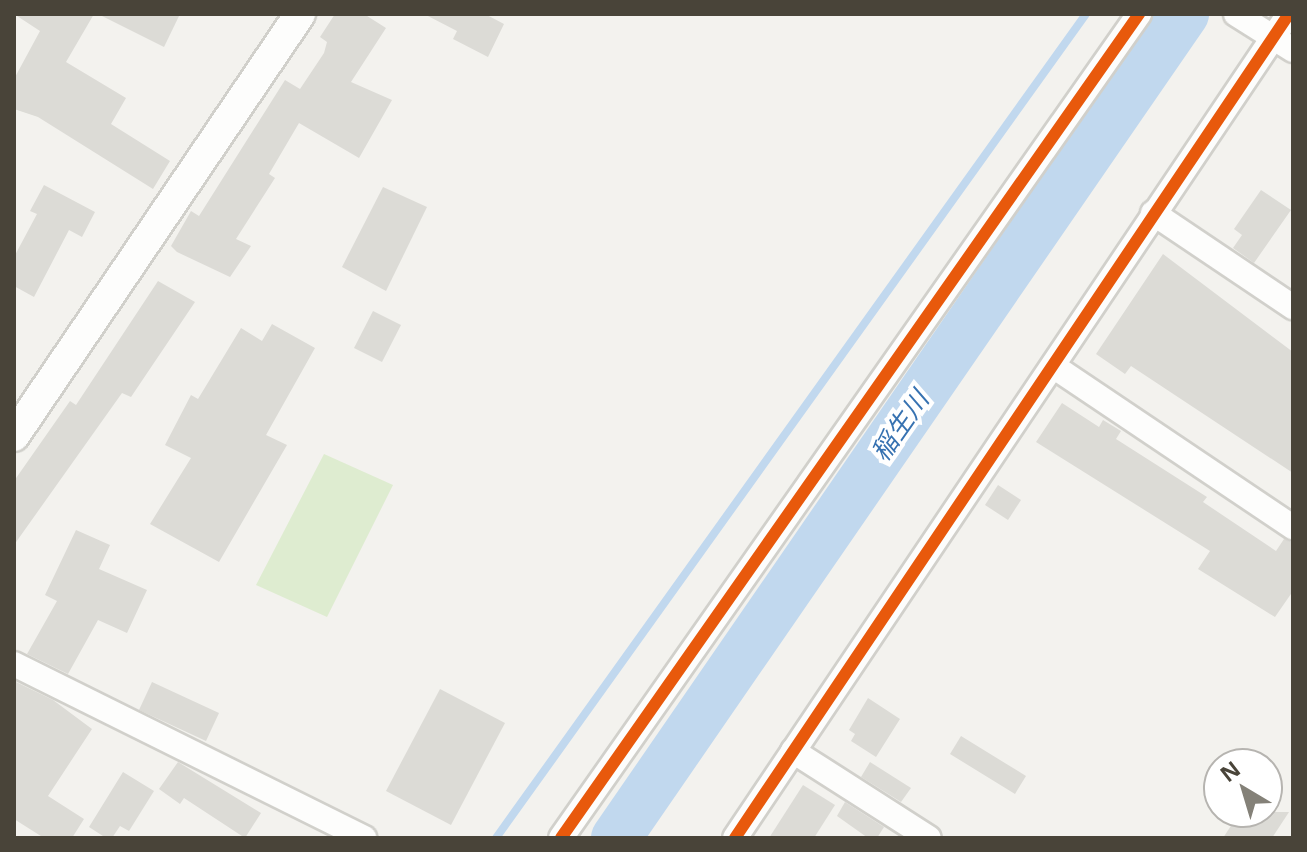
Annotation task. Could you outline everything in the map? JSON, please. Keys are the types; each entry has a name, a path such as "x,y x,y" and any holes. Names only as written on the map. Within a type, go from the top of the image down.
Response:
{"street":[{"path":"14,436 300,14"},
{"path":"561,838 1139,14"},
{"path":"1236,14 1283,43"},
{"path":"735,838 1153,213 1283,43 1289,14"},
{"path":"1153,213 1293,307"},
{"path":"1053,366 1293,527"},
{"path":"14,664 364,838"},
{"path":"793,751 929,838"}],"green space":[{"path":"324,454 393,485 327,617 256,585"}],"building":[{"path":"14,14 94,14 66,62 126,98 111,124 170,161 153,189 38,117 14,109 14,79 40,31"},
{"path":"98,14 180,14 164,47"},
{"path":"335,14 364,14 386,28 351,82 392,100 359,158 299,123 269,174 275,178 236,239 251,246 230,277 177,252 171,246 191,211 199,216 285,80 300,89 324,53 327,42 320,37"},
{"path":"424,14 485,14 504,24 488,57 453,39 457,31"},
{"path":"44,185 95,212 82,237 69,230 34,297 14,286 14,257 37,214 30,211"},
{"path":"383,187 427,207 386,291 342,267"},
{"path":"1261,190 1291,210 1254,263 1233,248 1242,235 1234,229"},
{"path":"1163,254 1293,352 1293,473 1131,366 1125,374 1096,354"},
{"path":"158,281 195,302 131,397 122,393 14,545 14,481 70,401 76,405"},
{"path":"373,311 401,325 382,362 354,348"},
{"path":"272,324 315,348 266,435 287,445 219,562 150,524 191,458 165,445 191,395 198,399 241,328 262,341"},
{"path":"1062,403 1099,427 1103,420 1121,431 1116,439 1207,497 1203,502 1276,551 1284,539 1293,542 1293,591 1275,617 1198,569 1210,551 1036,442"},
{"path":"998,485 1021,500 1008,520 985,505"},
{"path":"76,530 110,545 99,569 147,590 127,633 98,620 68,674 27,654 57,601 45,595"},
{"path":"14,681 53,700 92,729 48,796 84,819 72,838 44,838 14,819"},
{"path":"152,682 219,713 206,741 139,710"},
{"path":"440,689 505,723 451,825 386,791"},
{"path":"868,698 900,719 876,757 851,741 855,734 849,730"},
{"path":"961,736 1026,776 1015,794 950,754"},
{"path":"178,762 261,813 245,838 184,798 180,804 159,789"},
{"path":"870,762 911,788 901,802 861,777"},
{"path":"123,772 154,791 129,831 120,826 112,838 106,838 89,827"},
{"path":"803,785 835,805 814,838 769,838"},
{"path":"845,802 884,827 877,838 868,838 837,816"},
{"path":"1230,828 1279,828 1272,838 1223,838"}],"waterway":[{"path":"496,838 1086,14"},
{"name":"稲生川","path":"616,838 1184,14"}],"cycle path":[{"path":"561,838 1139,14"},
{"path":"735,838 1289,14"}]}
